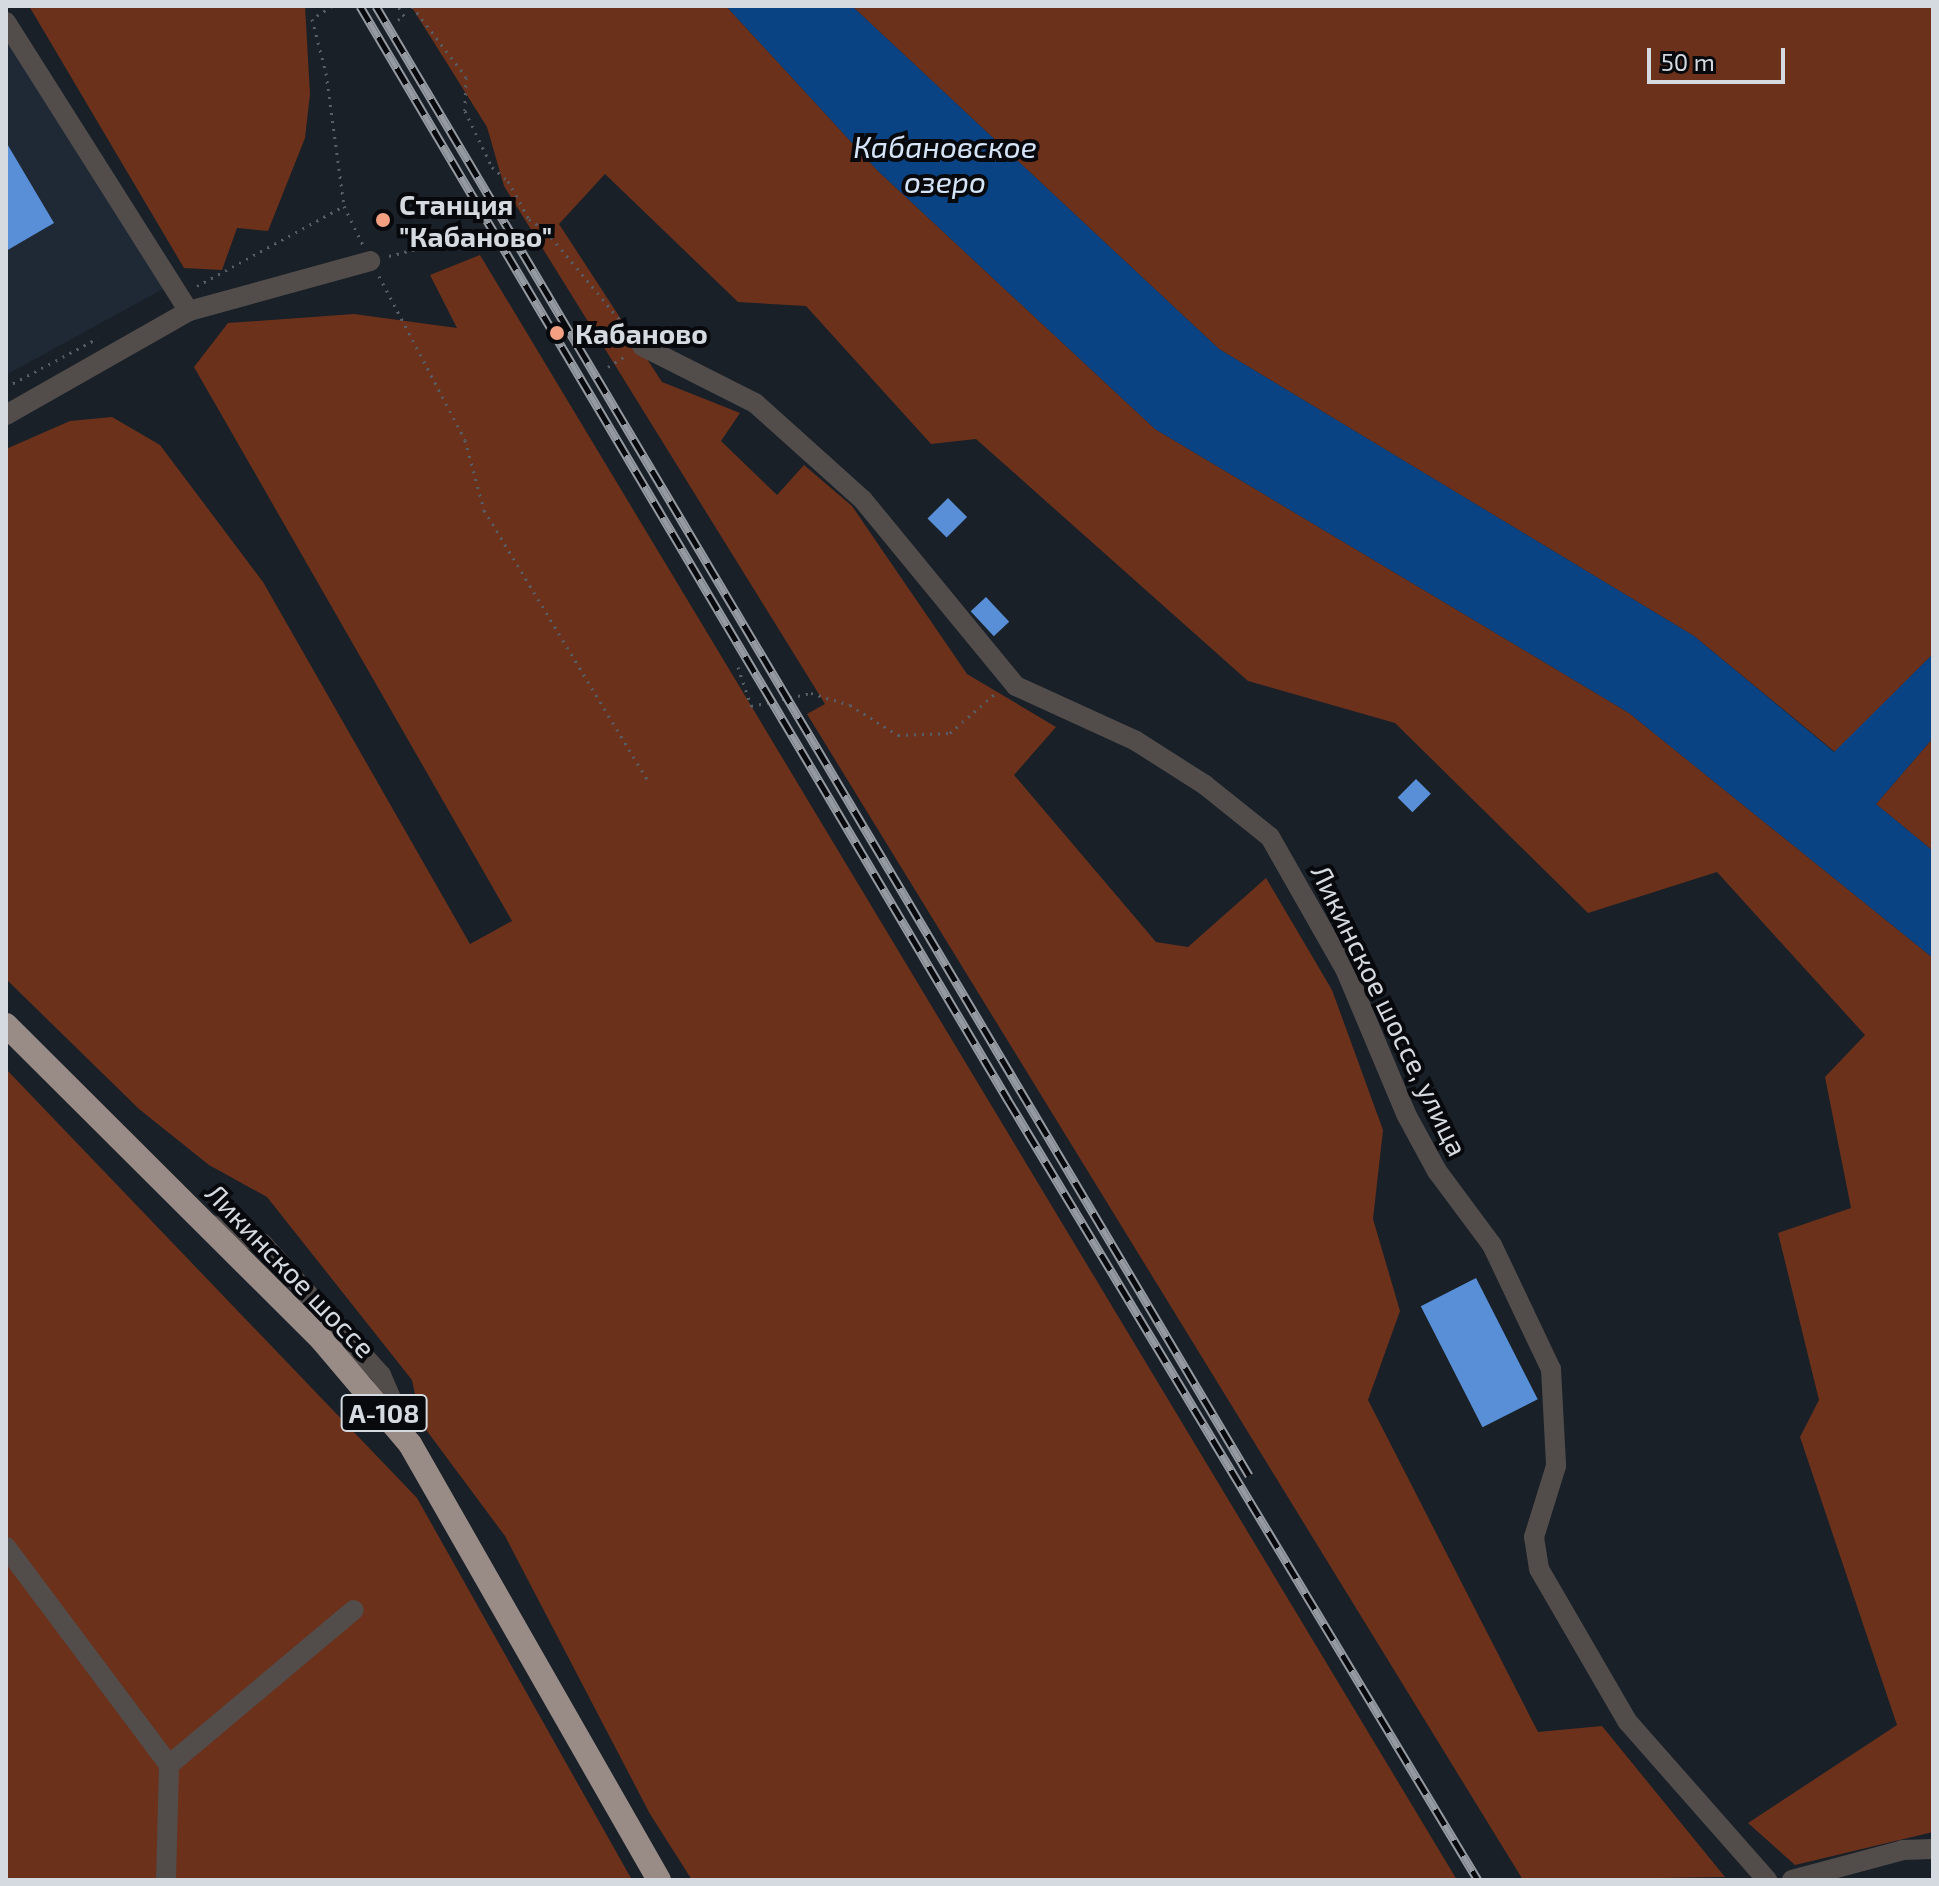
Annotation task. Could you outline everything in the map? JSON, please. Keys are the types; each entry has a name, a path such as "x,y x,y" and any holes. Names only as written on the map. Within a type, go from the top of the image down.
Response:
{"highway":[{"name":"Ликинское шоссе","path":"6,1025 322,1340 410,1444 659,1880"}],"street":[{"path":"6,22 189,311"},
{"path":"6,415 189,311 370,261"},
{"path":"642,346 755,403 863,500 1016,686"},
{"name":"Ликинское шоссе, улица","path":"1016,686 1136,741 1205,785 1270,837 1346,971 1406,1114 1437,1171 1492,1245 1551,1369 1556,1466 1534,1537 1539,1569 1627,1721 1767,1880"},
{"path":"6,1547 169,1765 166,1880"},
{"path":"169,1765 354,1610"},
{"path":"1792,1880 1903,1850 1933,1849"}],"path":[{"path":"332,6 312,19 326,73 344,206 465,440 484,510 648,781"},
{"path":"398,6 404,16 398,20"},
{"path":"412,6 466,77 465,111 492,167 508,181 529,219 546,231 642,346"},
{"path":"370,261 478,233"},
{"path":"738,667 751,706 811,693 850,705 898,735 950,733 997,693 1016,686"}],"shaded area":[{"path":"29,6 305,6 310,94 305,138 268,231 237,228 222,270 184,268"},
{"path":"411,6 726,6 878,171 1155,429 1629,713 1933,958 1933,1832 1795,1865 1748,1823 1897,1725 1800,1437 1819,1400 1778,1233 1851,1208 1825,1077 1865,1035 1717,872 1588,913 1395,723 1248,681 976,439 931,444 806,306 738,302 605,174 559,224 662,382 740,413 721,441 777,495 804,465 852,506 967,674 1056,727 1014,775 1156,942 1188,947 1266,878 1332,990 1383,1130 1373,1219 1400,1311 1368,1400 1538,1732 1602,1726 1725,1877 1523,1880 807,714 825,704 504,186 487,127"},
{"path":"852,6 1933,6 1933,654 1835,752 1694,636 1219,349"},
{"path":"6,19 181,279 6,375"},
{"path":"480,255 1457,1880 692,1880 650,1814 505,1536 421,1423 412,1380 267,1197 209,1165 139,1109 6,979 6,449 70,421 112,417 160,445 263,582 470,944 512,921 194,367 228,323 354,314 457,328 430,275"},
{"path":"1933,738 1933,851 1876,804"},
{"path":"6,1069 417,1498 632,1880 6,1880"}],"water":[{"name":"Кабановское озеро","path":"726,6 852,6 1219,349 1694,636 1834,752 1933,654 1933,738 1876,804 1933,851 1933,958 1629,713 1155,429 878,171"}],"building":[{"path":"6,142 54,223 6,251"},
{"path":"948,498 967,517 947,538 927,519"},
{"path":"986,597 1009,622 994,636 971,611"},
{"path":"1416,779 1431,794 1412,812 1398,797"},
{"path":"1476,1278 1538,1399 1483,1427 1421,1306"}],"railway":[{"path":"360,6 1008,1100 1478,1880"},
{"path":"376,6 1249,1475"}],"place":[{"name":"Станция \"Кабаново\"","path":"383,220"},
{"name":"Кабаново","path":"557,333"}]}
